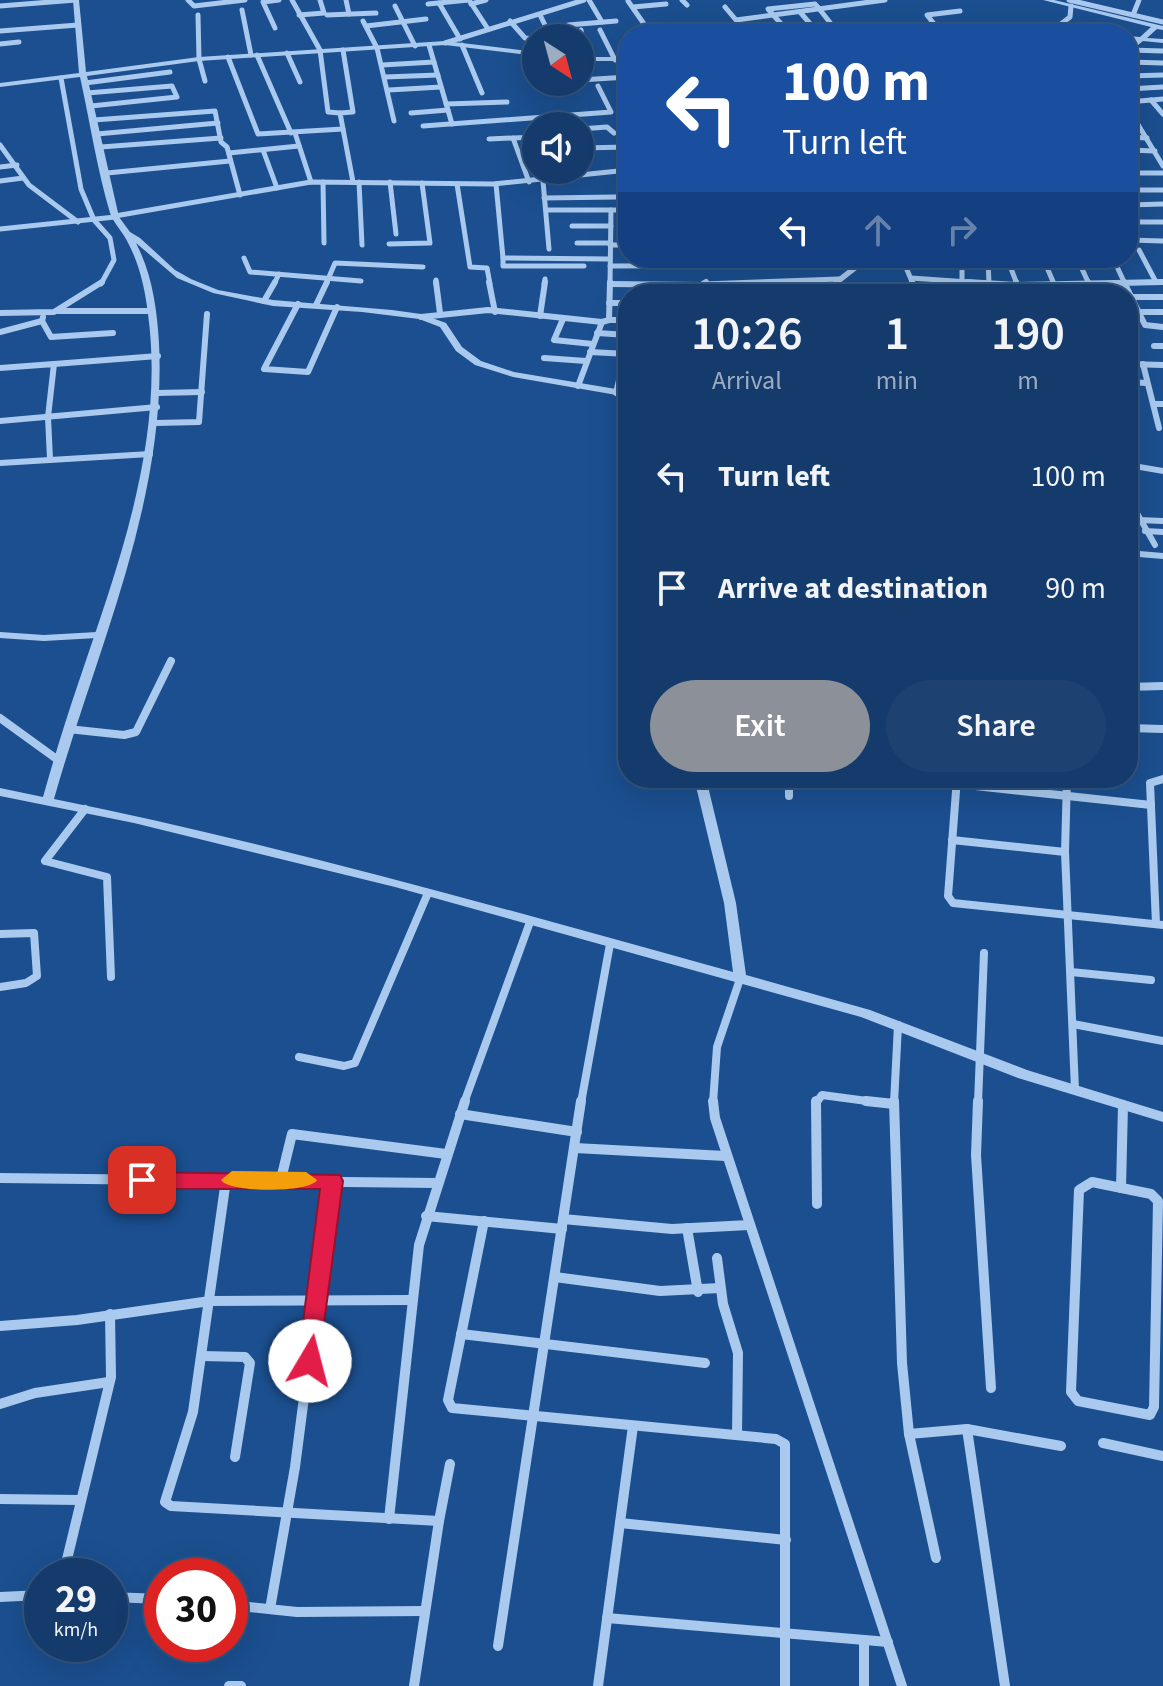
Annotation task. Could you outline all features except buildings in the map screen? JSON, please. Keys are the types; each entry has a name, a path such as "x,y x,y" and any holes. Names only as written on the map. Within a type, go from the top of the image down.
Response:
{"street":[{"path":"0,6 76,0 85,84 115,217 130,234 150,247 184,279 223,295 421,317 443,325 459,349 478,363 513,374 616,393 618,384"},
{"path":"188,0 192,6 245,0"},
{"path":"275,28 263,2 279,0"},
{"path":"292,0 320,50 328,112 353,112 343,50"},
{"path":"299,15 324,13 320,0"},
{"path":"346,0 349,14"},
{"path":"428,4 486,0"},
{"path":"461,42 510,21 587,0 602,22"},
{"path":"793,0 810,24"},
{"path":"798,9 885,0"},
{"path":"1046,0 1133,15 1160,24"},
{"path":"1133,15 1139,0"},
{"path":"470,1 488,29"},
{"path":"628,1 644,24"},
{"path":"725,7 736,20 773,15 813,2 831,24"},
{"path":"1071,2 1160,24"},
{"path":"1061,24 1070,17 1071,2"},
{"path":"439,3 461,42 482,93"},
{"path":"633,7 666,4"},
{"path":"395,6 415,46"},
{"path":"572,6 580,24"},
{"path":"242,10 254,55 299,146 311,182"},
{"path":"935,24 928,14 960,11"},
{"path":"327,15 376,13"},
{"path":"198,15 199,59 205,81"},
{"path":"540,15 544,24"},
{"path":"773,15 781,24"},
{"path":"394,121 377,48 365,24 426,19"},
{"path":"510,21 522,35"},
{"path":"594,24 616,21"},
{"path":"1138,43 1160,24"},
{"path":"0,31 78,25"},
{"path":"600,30 615,60"},
{"path":"1138,39 1162,44"},
{"path":"0,44 19,42"},
{"path":"85,84 199,59 320,50 461,42 522,52"},
{"path":"1138,49 1162,44"},
{"path":"429,45 452,124"},
{"path":"287,53 300,82"},
{"path":"228,57 256,133 343,129"},
{"path":"594,60 618,60"},
{"path":"382,65 434,62"},
{"path":"1138,62 1163,63"},
{"path":"85,84 170,72"},
{"path":"385,77 438,75"},
{"path":"1138,76 1163,75"},
{"path":"54,312 100,285 109,274 114,249 110,238 94,220 81,189 61,78"},
{"path":"0,85 61,78 85,84 174,86 177,97 91,106"},
{"path":"594,79 618,78"},
{"path":"594,113 611,112 598,86"},
{"path":"389,90 441,87"},
{"path":"1138,88 1163,87"},
{"path":"1138,101 1163,99"},
{"path":"1151,100 1163,114"},
{"path":"411,113 507,102"},
{"path":"94,120 215,111 240,195"},
{"path":"340,113 356,182 362,245"},
{"path":"423,126 522,119"},
{"path":"97,134 218,123"},
{"path":"1138,124 1163,165"},
{"path":"594,127 607,127 614,133"},
{"path":"101,147 221,138"},
{"path":"513,138 522,163"},
{"path":"489,139 522,138"},
{"path":"1138,138 1147,138"},
{"path":"0,145 17,165 23,178 79,222"},
{"path":"229,153 299,146"},
{"path":"594,148 618,147"},
{"path":"263,150 277,188"},
{"path":"1138,150 1155,151"},
{"path":"0,157 10,156"},
{"path":"107,173 230,161"},
{"path":"0,167 17,165"},
{"path":"594,174 618,171"},
{"path":"1138,173 1163,173"},
{"path":"0,181 23,178"},
{"path":"0,229 115,217 311,182 522,182"},
{"path":"323,182 324,243"},
{"path":"390,182 396,234"},
{"path":"389,244 431,241 422,183"},
{"path":"457,184 470,267 487,268 503,262 618,262"},
{"path":"496,184 503,262"},
{"path":"543,184 549,249"},
{"path":"1138,190 1163,190"},
{"path":"544,198 616,197"},
{"path":"1138,205 1163,204"},
{"path":"546,210 618,210"},
{"path":"578,386 597,333 605,321 609,303 611,210"},
{"path":"1138,222 1163,222"},
{"path":"572,226 611,226"},
{"path":"48,801 67,729 130,543 156,423 158,356 152,311 130,234"},
{"path":"1138,240 1163,241"},
{"path":"577,243 618,244"},
{"path":"1139,250 1160,282"},
{"path":"244,258 248,271 361,281"},
{"path":"503,262 584,266"},
{"path":"316,305 337,263 423,267"},
{"path":"487,268 495,312"},
{"path":"833,284 853,268"},
{"path":"906,268 913,284"},
{"path":"962,268 962,282"},
{"path":"911,278 989,284 988,268"},
{"path":"1047,268 1054,284 1160,282"},
{"path":"1082,268 1089,282"},
{"path":"1118,268 1124,282"},
{"path":"264,301 279,274"},
{"path":"540,316 545,279"},
{"path":"702,284 707,281 839,279"},
{"path":"436,280 440,313"},
{"path":"610,284 618,284"},
{"path":"1138,297 1163,297"},
{"path":"609,303 618,303"},
{"path":"298,304 264,369 308,372 337,307"},
{"path":"1138,308 1145,325 1163,327"},
{"path":"0,313 152,311"},
{"path":"43,312 42,321 51,337 113,333"},
{"path":"421,317 440,313 495,312 618,320"},
{"path":"1140,312 1163,312"},
{"path":"156,423 199,422 207,314"},
{"path":"563,319 554,340 593,344"},
{"path":"0,332 42,321"},
{"path":"597,333 618,334"},
{"path":"1154,346 1163,346"},
{"path":"590,352 618,353"},
{"path":"0,368 158,356"},
{"path":"544,358 586,361"},
{"path":"50,459 48,417 54,364"},
{"path":"1138,364 1163,365"},
{"path":"1143,364 1159,428"},
{"path":"1138,383 1147,383"},
{"path":"157,393 202,392"},
{"path":"1153,404 1163,404"},
{"path":"0,421 157,407"},
{"path":"0,463 150,454"},
{"path":"1138,466 1163,471"},
{"path":"1138,517 1155,545"},
{"path":"1139,520 1163,521"},
{"path":"1145,531 1163,532"},
{"path":"1139,554 1163,556"},
{"path":"0,635 44,638 97,635"},
{"path":"67,729 124,735 136,732 171,661"},
{"path":"1138,687 1163,686"},
{"path":"0,718 58,760"},
{"path":"1138,728 1163,729"},
{"path":"956,788 948,896 953,903 1159,924 1158,866 1152,831 1150,783 1163,779"},
{"path":"702,788 730,903 740,979 714,1052 709,1085 725,1156 902,1686"},
{"path":"789,788 789,796"},
{"path":"1008,788 1151,805"},
{"path":"1067,788 1065,852 1075,1090"},
{"path":"0,792 85,809 428,893 740,979 898,1025 1075,1090 1163,1117"},
{"path":"85,809 45,861 107,877 111,977"},
{"path":"1152,831 1163,831"},
{"path":"952,840 1065,852"},
{"path":"299,1057 344,1066 355,1063 428,893"},
{"path":"389,1519 412,1300 426,1216 530,922"},
{"path":"0,934 34,933 37,962 37,976 31,981 0,987"},
{"path":"498,1646 577,1132 610,944"},
{"path":"984,953 976,1155 991,1388"},
{"path":"1071,972 1151,980"},
{"path":"1073,1024 1163,1041"},
{"path":"898,1025 894,1104 902,1363 909,1434 936,1558"},
{"path":"817,1204 816,1099 822,1095 894,1104"},
{"path":"1121,1188 1123,1105"},
{"path":"460,1114 577,1132"},
{"path":"281,1179 292,1134 446,1154"},
{"path":"575,1148 725,1156"},
{"path":"0,1178 436,1183"},
{"path":"226,1180 193,1412 165,1498 166,1505 286,1515 439,1521"},
{"path":"270,1609 318,1301 332,1181"},
{"path":"1092,1182 1121,1188 1151,1194 1158,1201 1154,1407 1150,1415 1144,1416 1078,1401 1071,1392 1079,1190 1082,1185 1092,1182"},
{"path":"426,1216 638,1228 749,1225"},
{"path":"484,1221 448,1400 452,1408 776,1439 785,1444 785,1686"},
{"path":"687,1228 698,1292"},
{"path":"717,1258 720,1288 738,1353 737,1435"},
{"path":"555,1277 660,1291 698,1292 720,1288"},
{"path":"0,1326 210,1301 412,1300"},
{"path":"67,1558 79,1500 96,1450 109,1382 110,1314"},
{"path":"461,1334 705,1363"},
{"path":"202,1356 245,1357 250,1363 235,1457"},
{"path":"0,1404 35,1393 109,1382"},
{"path":"598,1686 633,1426"},
{"path":"909,1434 967,1429 1061,1446"},
{"path":"967,1429 1005,1686"},
{"path":"1103,1443 1163,1456"},
{"path":"414,1686 450,1464"},
{"path":"0,1499 79,1500"},
{"path":"620,1523 786,1540"},
{"path":"0,1597 24,1596"},
{"path":"248,1607 425,1611"},
{"path":"607,1618 888,1642"},
{"path":"864,1640 864,1686"},
{"path":"229,1686 241,1686"}],"slow traffic":[{"path":"232,1180 306,1180"}],"route":[{"path":"142,1180 332,1181 310,1361"}]}
